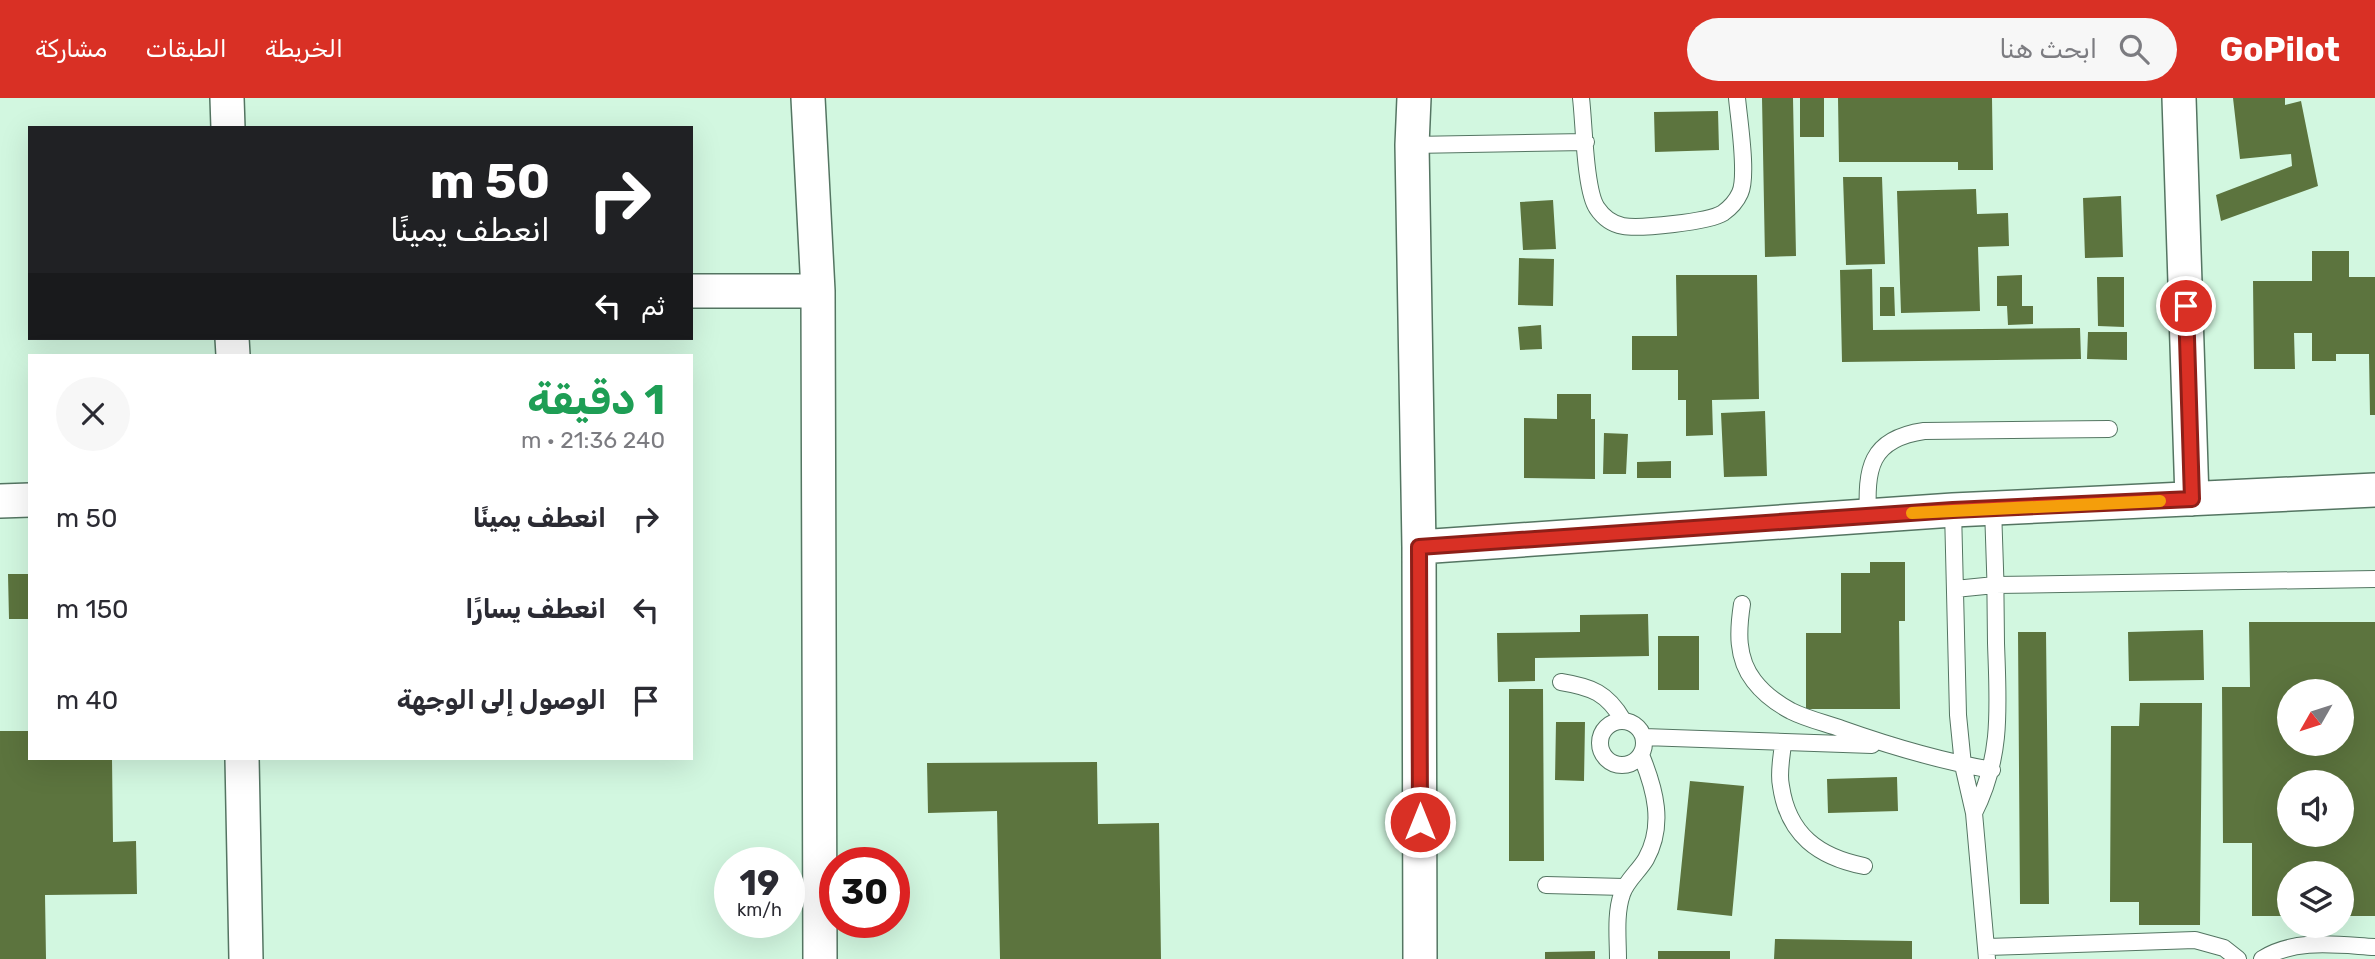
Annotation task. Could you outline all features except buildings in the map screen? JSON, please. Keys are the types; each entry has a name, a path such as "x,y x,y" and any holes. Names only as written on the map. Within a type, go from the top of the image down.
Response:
{"street":[{"path":"227,98 228,126"},
{"path":"808,98 817,291 820,959"},
{"path":"1414,98 1412,145 1419,547 1420,959"},
{"path":"2179,98 2192,499"},
{"path":"693,291 817,291"},
{"path":"1419,547 1953,510 2375,490"},
{"path":"0,501 28,500"},
{"path":"242,760 246,959"}],"lane":[{"path":"1581,98 1595,205 1606,218 1621,226 1706,219 1721,214 1734,204 1741,191 1743,175 1737,98"},
{"path":"1412,145 1586,142"},
{"path":"1868,517 1866,483 1872,463 1885,445 1903,434 1924,431 2109,429"},
{"path":"1974,813 1992,770 1998,725 1993,508"},
{"path":"1953,510 1958,715 1964,765 1974,813 1987,953 2194,940 2224,948 2238,959"},
{"path":"1955,589 1995,585 2375,579"},
{"path":"1742,604 1738,629 1741,655 1752,679 1769,698 1792,711 1892,745 1992,770"},
{"path":"1561,682 1585,686 1603,695 1623,720 1639,729 1644,737 1641,755 1634,762 1617,765 1608,761 1602,753 1601,736 1606,727 1623,720"},
{"path":"1644,737 1892,745"},
{"path":"1783,743 1780,783 1786,808 1798,831 1817,848 1839,861 1864,866"},
{"path":"1618,959 1619,911 1624,887 1647,857 1657,824 1653,784 1641,755"},
{"path":"1546,886 1624,887"},
{"path":"2262,959 2290,947 2314,944 2375,947"}],"slow traffic":[{"path":"1912,513 2160,501"}],"route":[{"path":"1420,822 1419,547 1953,510 2192,499 2186,306"}]}
